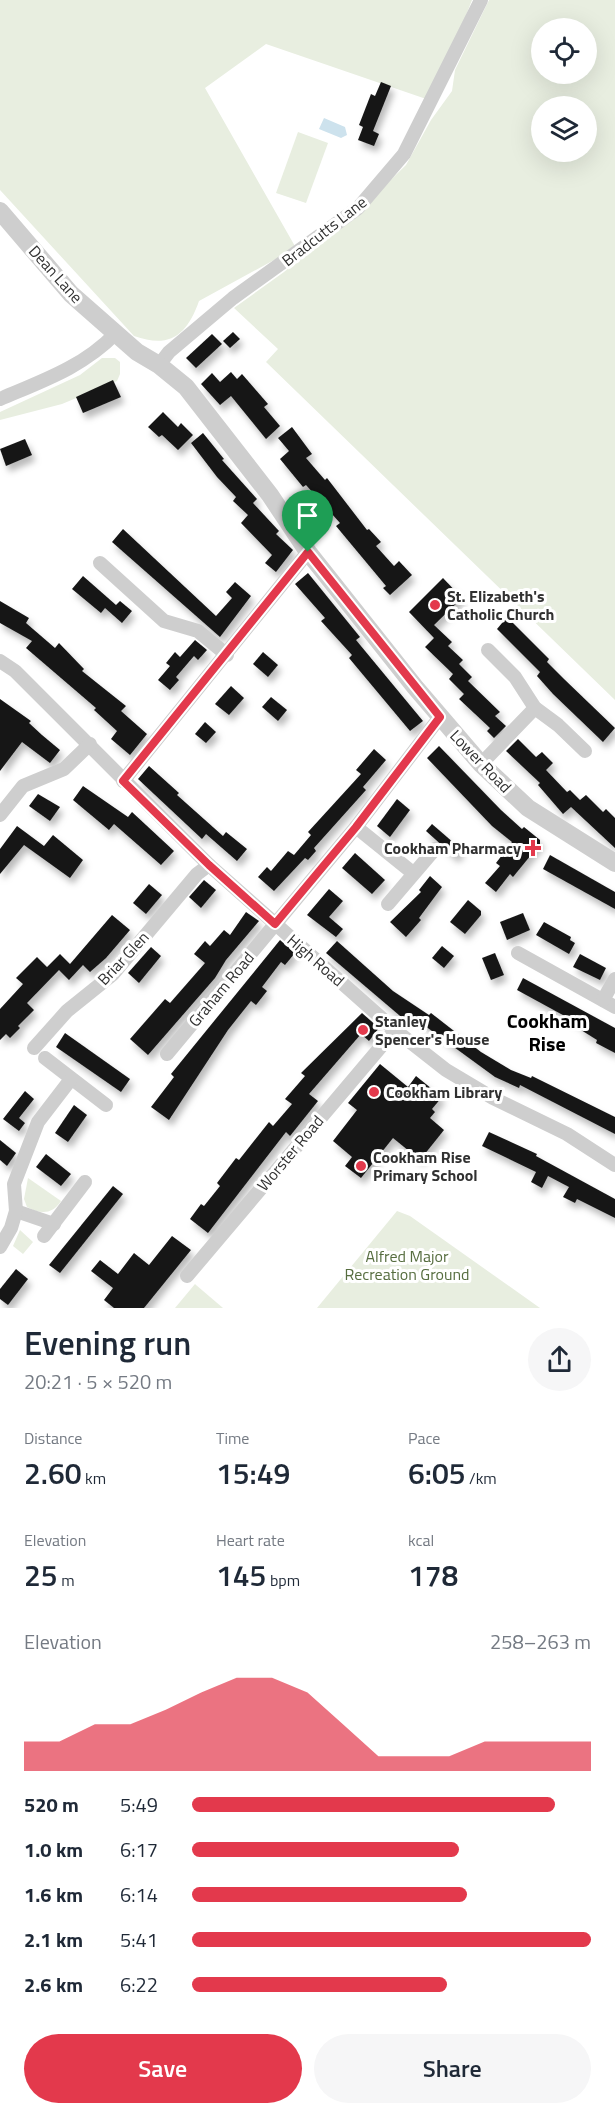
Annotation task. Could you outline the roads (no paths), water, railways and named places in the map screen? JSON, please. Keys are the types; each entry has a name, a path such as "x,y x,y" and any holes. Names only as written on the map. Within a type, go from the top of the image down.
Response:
{"street":[{"name":"Bradcutts Lane","path":"159,365 169,352 233,298 358,208 404,154 481,0"},
{"name":"Dean Lane","path":"0,211 71,294 114,334"},
{"name":"Lower Road","path":"114,334 186,387 270,495 308,552 440,717 481,764 528,808 615,863"},
{"path":"0,399 63,372 97,352 114,334"},
{"path":"123,781 308,552"},
{"path":"100,562 164,621 198,632 227,655"},
{"path":"488,650 515,677 536,708 585,751"},
{"name":"High Road","path":"0,661 15,671 90,744 123,781 209,865 395,1030 446,1070 493,1098 567,1134 615,1164"},
{"path":"481,764 536,708"},
{"name":"Graham Road","path":"167,1053 356,827 440,717"},
{"path":"0,815 23,786 64,770 90,744"},
{"path":"356,827 413,873"},
{"path":"388,904 435,849"},
{"name":"Briar Glen","path":"34,1048 67,1011 113,974 197,874 209,865"},
{"path":"525,952 615,1007"},
{"path":"603,1000 615,979"},
{"name":"Worster Road","path":"187,1276 395,1030"},
{"path":"45,1058 106,1105"},
{"path":"0,1247 11,1228 16,1211 14,1184 38,1122 71,1079"},
{"path":"0,1180 14,1184"},
{"path":"44,1236 85,1182"},
{"path":"16,1211 54,1224"}],"water":[{"path":"324,118 345,127 347,135 341,138 319,129"}],"place":[{"name":"St. Elizabeth's Catholic Church","path":"435,605"},
{"name":"Cookham Pharmacy","path":"533,848"},
{"name":"Stanley Spencer's House","path":"363,1030"},
{"name":"Cookham Library","path":"374,1092"},
{"name":"Cookham Rise Primary School","path":"361,1166"}],"district":[{"name":"Cookham Rise","path":"547,1032"}],"park label":[{"name":"Alfred Major Recreation Ground","path":"407,1265"}]}
